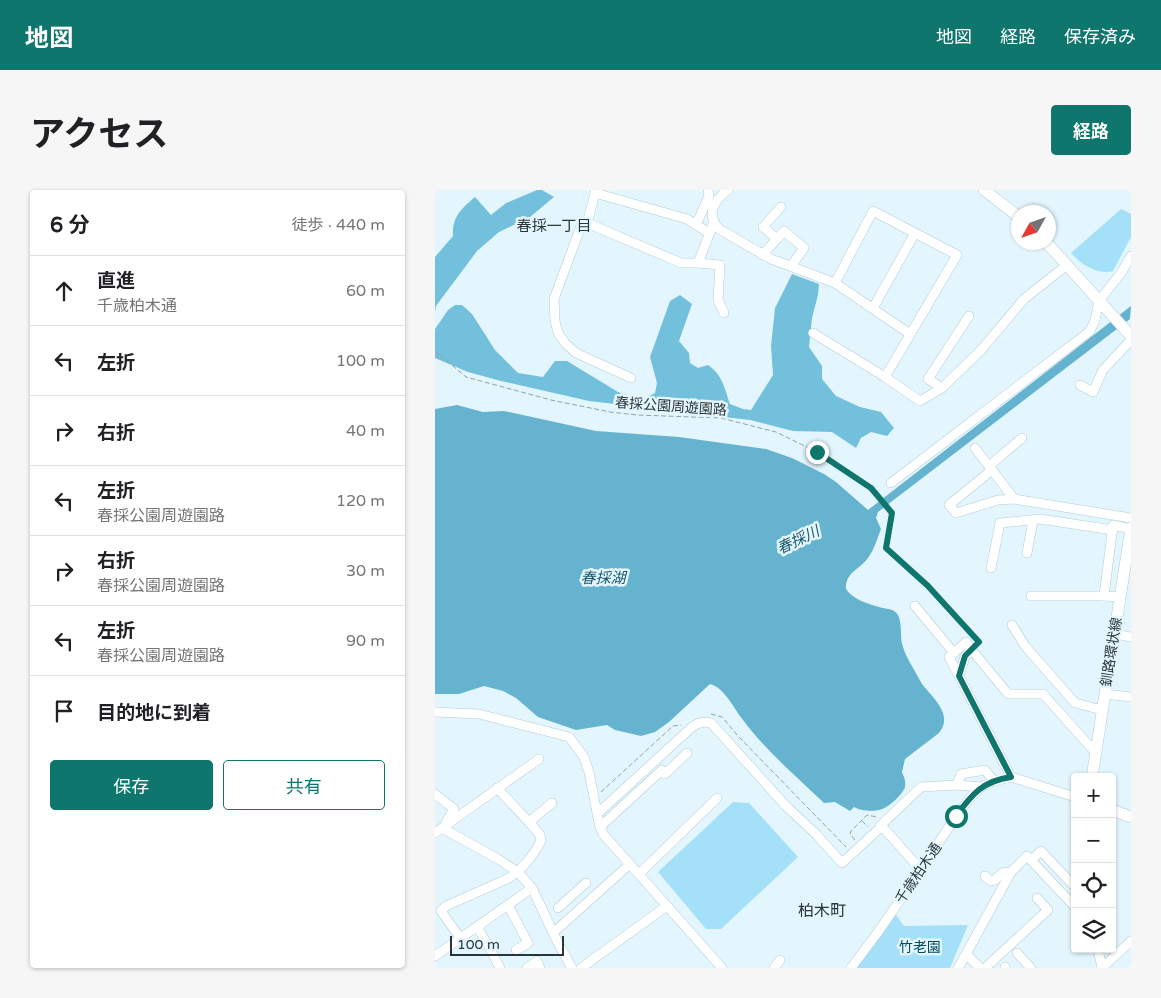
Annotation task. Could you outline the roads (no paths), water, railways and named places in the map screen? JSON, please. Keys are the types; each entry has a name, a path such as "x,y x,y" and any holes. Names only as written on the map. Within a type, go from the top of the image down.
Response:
{"main road":[{"path":"984,190 1011,211"},
{"path":"1053,250 1129,335"},
{"name":"釧路環状線","path":"1092,773 1120,597 1129,557 1131,528"},
{"path":"1116,811 1131,817"}],"street":[{"path":"696,225 709,196 708,190"},
{"path":"728,190 715,203 711,214 719,228 762,254 835,283 910,334"},
{"path":"631,378 576,353 558,333 555,321 555,299 581,226 587,223 595,191 687,219 709,233"},
{"path":"777,239 763,227 781,207"},
{"path":"835,283 873,210 957,255 885,377"},
{"path":"770,219 804,248 791,266"},
{"path":"698,263 714,222"},
{"path":"587,223 681,263 720,265 718,300 724,313"},
{"path":"762,254 784,231"},
{"path":"873,308 915,233"},
{"path":"891,483 1090,331 1095,320 1099,301 1121,273 1131,256"},
{"path":"813,333 920,401 942,388 982,348 1024,299 1067,265"},
{"path":"942,388 928,379 969,316"},
{"path":"1080,385 1093,392 1103,370 1129,335"},
{"path":"1022,438 949,505 956,513 997,500 1014,499 1131,518"},
{"path":"975,448 1014,499"},
{"path":"991,568 1000,523 1040,519 1113,530"},
{"path":"1027,553 1033,520"},
{"path":"1103,596 1113,525 1131,528"},
{"path":"1031,596 1120,597"},
{"path":"915,606 954,653"},
{"path":"1012,625 1025,646 1075,704 1102,710"},
{"path":"1114,634 1131,637"},
{"path":"1071,797 1011,777 949,657 966,642 1008,694 1043,694 1095,752"},
{"path":"959,676 965,656 971,648"},
{"path":"1105,694 1131,697"},
{"path":"435,712 479,714 569,737 584,757 603,834 718,967"},
{"path":"597,814 692,727 705,722 711,724 842,862 879,824 881,825 921,787 957,785 981,787"},
{"path":"600,827 662,770 665,774 687,753"},
{"path":"439,831 539,759"},
{"path":"957,785 961,774 985,770 993,781"},
{"name":"千歳柏木通","path":"851,968 874,938 969,798 981,787 993,781 1011,777"},
{"path":"461,939 441,911 446,906 509,878 518,872 534,854 541,841 540,834 497,788"},
{"path":"435,794 454,809 439,831"},
{"path":"639,874 717,798"},
{"path":"529,822 552,803"},
{"path":"879,824 921,870"},
{"path":"439,831 498,859 518,872 532,888 572,968"},
{"path":"1031,860 1041,851 1071,883"},
{"path":"958,968 1011,872 1027,856 1071,903"},
{"path":"553,933 630,864"},
{"path":"985,876 995,880 1002,873 1011,872"},
{"path":"558,908 586,882"},
{"path":"435,956 532,888"},
{"path":"573,895 583,906"},
{"path":"985,968 1048,910 1037,898"},
{"path":"508,905 528,943 516,950"},
{"path":"581,968 667,906"},
{"path":"477,927 499,968"},
{"path":"1100,953 1107,966 1131,941"},
{"path":"1017,953 1031,968"},
{"path":"966,954 980,968"},
{"path":"774,968 780,960"},
{"path":"527,968 537,961 540,968"}],"water":[{"name":"春採湖","path":"1131,306 1130,319 878,512 876,518 881,529 872,552 850,575 846,589 852,596 861,601 892,610 897,614 906,655 922,684 940,707 944,720 939,733 905,759 902,772 905,781 904,790 899,797 885,808 872,811 854,807 850,811 835,802 824,803 762,742 743,720 725,694 710,684 669,722 655,732 641,736 615,730 607,725 576,730 538,717 516,698 503,691 484,686 459,694 435,694 435,409 457,405 483,412 504,411 596,431 679,437 766,449 792,458 824,474 868,510"}],"district":[{"name":"春採一丁目","path":"554,226"},
{"name":"柏木町","path":"822,910"}],"water label":[{"name":"春採川","path":"798,540"}],"park label":[{"name":"竹老園","path":"920,947"}]}
